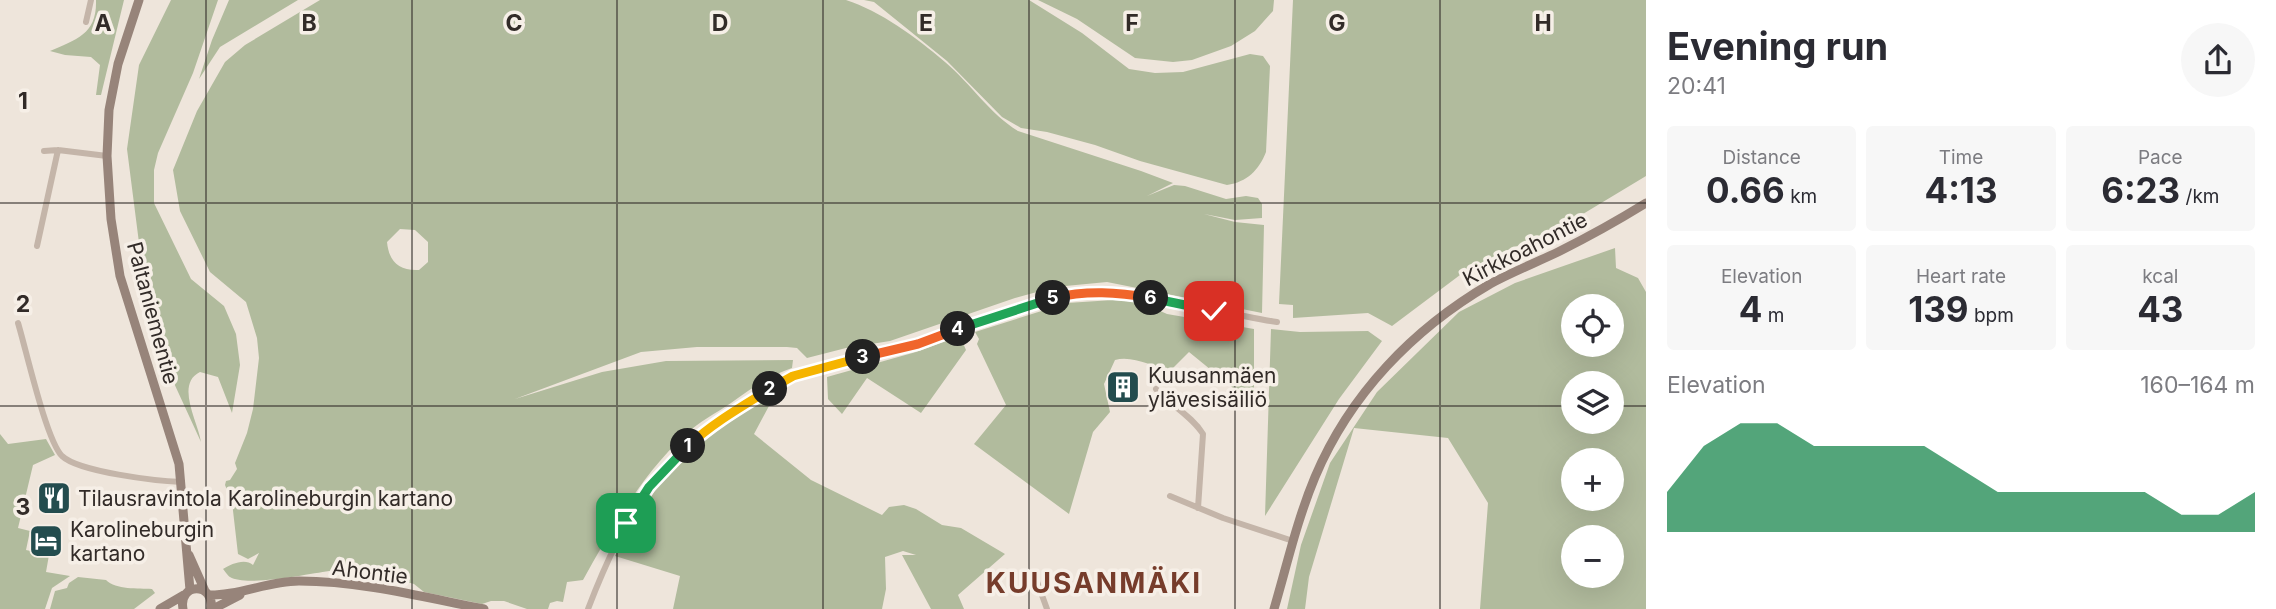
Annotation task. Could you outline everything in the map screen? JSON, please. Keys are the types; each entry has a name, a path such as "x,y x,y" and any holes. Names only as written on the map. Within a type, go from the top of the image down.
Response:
{"street":[{"path":"86,22 91,0"},
{"name":"Paltaniementie","path":"139,0 125,41 110,110 107,156 111,219 120,276 174,445 182,482 188,592 182,602 183,609"},
{"path":"44,151 58,150 107,156"},
{"path":"37,246 58,150"},
{"name":"Kirkkoahontie","path":"1275,609 1306,501 1330,446 1378,375 1397,354 1450,309 1491,284 1573,244 1646,203"},
{"path":"589,609 613,548 649,487 705,431 793,376 918,344 1031,303 1086,292 1119,292 1277,322"},
{"path":"18,323 48,430 61,455 76,465 98,470 182,482"},
{"path":"1156,389 1203,434 1198,508"},
{"path":"1170,496 1293,541"},
{"name":"Paltaniementie","path":"187,553 212,609"},
{"path":"1035,576 1047,609"},
{"name":"Ahontie","path":"188,592 198,589 222,595 298,581 371,586 484,609"},
{"name":"Ahontie","path":"212,609 251,589"},
{"path":"160,609 188,592"}],"green space":[{"path":"96,0 124,0 101,95 96,95 100,65 91,57 50,51 84,34 93,21"},
{"path":"171,0 218,0 193,73 158,153 154,170 154,203 191,279 224,306 236,334 240,365 232,413 218,377 200,372 189,385 190,404 201,442 173,381 155,330 143,274 127,149 139,65"},
{"path":"229,0 298,0 220,47 199,79 212,40"},
{"path":"320,0 846,0 885,18 922,43 998,116 1018,131 1173,183 1147,196 1174,185 1226,199 1246,196 1258,198 1262,204 1262,218 1235,220 1204,214 1235,222 1264,225 1262,313 1107,282 1055,287 890,341 807,358 797,348 787,347 697,347 641,352 515,399 602,372 666,361 793,360 792,368 760,383 702,422 670,450 629,502 583,580 567,582 563,602 550,603 548,609 527,609 504,601 482,604 424,592 414,584 400,580 366,581 346,578 340,572 329,571 278,579 238,580 223,569 242,562 253,565 259,553 248,559 238,554 232,502 225,485 237,469 235,463 253,409 259,358 257,338 246,302 210,272 180,211 173,170 197,111 225,62 245,45","holes":["400,229 415,230 428,242 428,262 419,270 406,269 396,264 390,255 387,242"]},
{"path":"864,0 1029,0 1082,33 1129,69 1155,73 1183,72 1250,54 1263,56 1270,66 1266,152 1251,174 1241,181 1227,185 1140,161 1095,145 1021,128 1002,117 947,61 874,2"},
{"path":"1038,0 1274,0 1273,11 1255,31 1231,46 1192,60 1173,62 1135,58 1077,19"},
{"path":"1293,0 1646,0 1646,176 1573,220 1468,269 1392,326 1368,313 1293,318 1293,305 1279,304"},
{"path":"1615,248 1616,268 1638,278 1646,292 1646,609 1480,609 1488,503 1448,438 1354,428 1309,577 1305,609 1287,609 1301,545 1330,463 1377,392 1459,312 1515,283"},
{"path":"1113,300 1140,302 1167,314 1254,329 1254,405 1189,352 1172,369 1136,360 1115,360 1104,384 1110,412 1093,432 1069,514 974,444 1006,405 977,344 979,339 975,332 1067,303"},
{"path":"1271,329 1300,332 1368,331 1382,341 1339,399 1265,516"},
{"path":"960,336 966,350 921,413 867,378 842,414 828,399 827,377 916,352"},
{"path":"776,393 754,434 811,480 882,515 889,507 904,505 916,509 942,525 961,528 1005,554 958,595 964,609 931,609 902,555 916,555 903,551 885,557 886,589 882,609 673,609 680,576 615,556 643,506 691,452 722,427"},
{"path":"0,434 8,444 46,439 55,455 33,465 18,528 30,531 26,550 49,555 46,572 70,576 52,588 45,609 0,609"},
{"path":"78,577 106,580 121,587 152,589 155,593 134,609 50,609 55,591 67,588 69,583"}],"place":[{"name":"Kuusanmäen ylävesisäiliö","path":"1123,387"},
{"name":"Tilausravintola Karolineburgin kartano","path":"54,498"},
{"name":"Karolineburgin kartano","path":"46,541"}],"district":[{"name":"KUUSANMÄKI","path":"1094,583"}],"route":[{"path":"626,523 649,487 705,431 793,376 918,344 1031,303 1077,293 1119,292 1214,311"}]}
